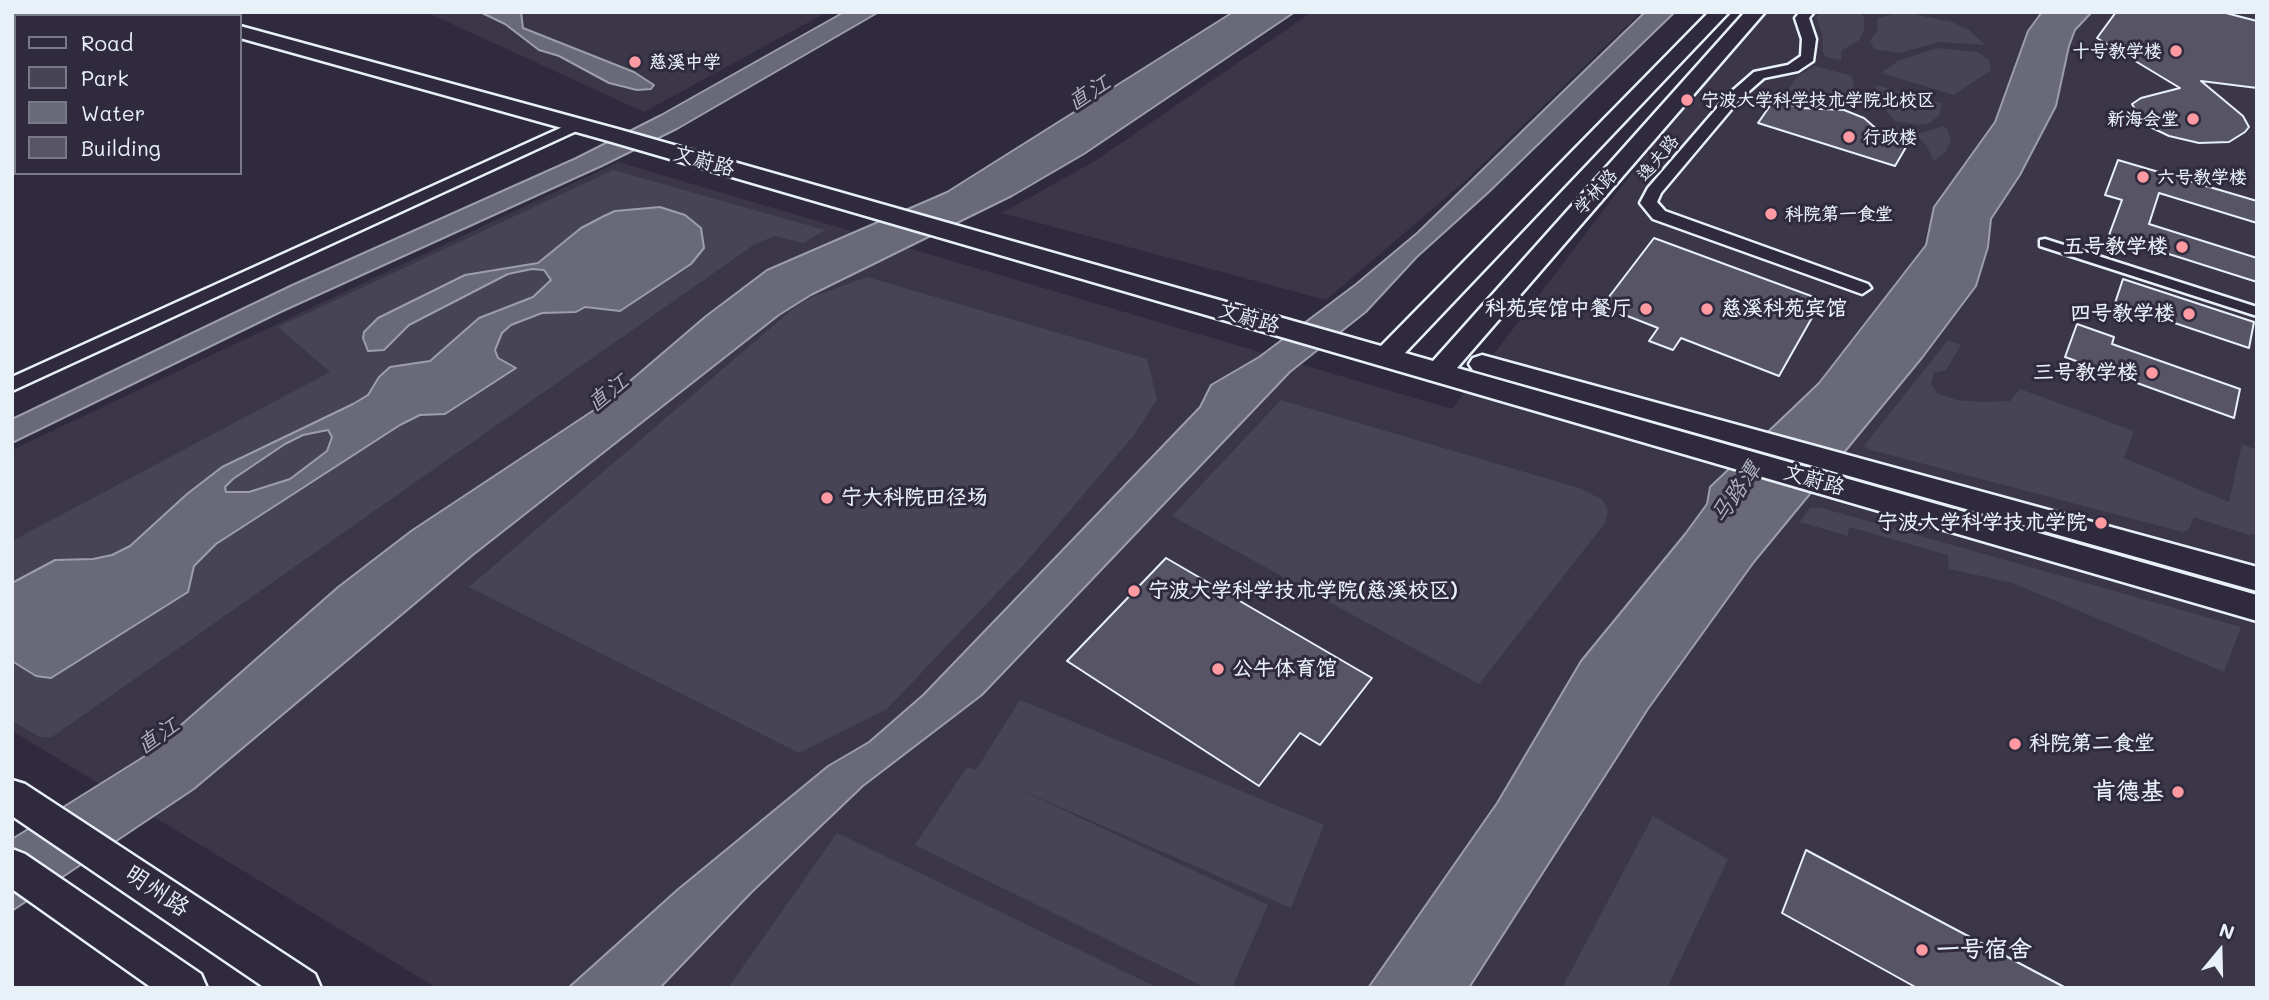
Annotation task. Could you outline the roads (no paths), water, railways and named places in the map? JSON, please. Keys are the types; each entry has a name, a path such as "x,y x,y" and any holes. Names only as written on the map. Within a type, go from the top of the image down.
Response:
{"main road":[{"name":"学林路","path":"1394,349 1720,12"},
{"name":"学林路","path":"1445,364 1756,12"},
{"name":"文蔚路","path":"242,22 1831,473 2257,579"},
{"name":"文蔚路","path":"242,33 578,125 627,132"},
{"name":"文蔚路","path":"1831,473 2257,608"},
{"name":"明州路","path":"18,800 301,988"},
{"path":"12,867 187,988"}],"street":[{"name":"逸夫路","path":"1807,12 1802,18 1809,39 1808,58 1793,68 1759,75 1735,96 1654,191 1648,203 1659,215 1862,288"},
{"path":"12,386 578,125"},
{"path":"2045,243 2257,312"}],"water":[{"path":"480,12 521,12 523,28 634,72 654,85 651,89 637,90 609,83 559,56 539,50 505,24"},
{"path":"844,12 879,12 677,129 602,166 281,312 12,443 12,419 292,285 576,158 661,115"},
{"path":"1233,12 1295,12 1084,154 1012,196 811,295 779,315 473,555 194,789 12,911 12,839 148,754 338,587 411,531 603,404 706,316 767,270 947,192"},
{"path":"1645,12 1675,12 1489,192 1417,257 1366,312 1290,372 982,695 863,786 751,893 660,988 568,988 677,890 828,766 869,742 923,695 1200,407 1211,385 1259,357 1356,284 1417,233"},
{"name":"马路潭","path":"2042,12 2092,12 2075,30 2056,106 2020,175 1991,219 1988,247 1976,286 1922,358 1754,562 1648,709 1469,988 1368,988 1497,803 1581,661 1685,534 1707,504 1710,487 1819,383 1926,245 1934,207 1995,122 2028,31"},
{"path":"660,207 685,215 701,228 704,248 691,264 620,311 585,307 576,312 542,313 511,325 502,333 495,350 498,358 516,368 445,414 420,415 400,425 216,544 194,566 188,592 51,678 36,676 12,661 12,583 55,560 93,559 112,555 130,546 187,494 222,467 353,404 368,395 379,377 390,367 430,361 479,318 533,297 551,280 544,270 532,269 508,274 409,325 384,350 368,351 363,338 364,332 378,318 465,275 538,263 581,228 615,211","holes":["328,430 332,437 327,451 290,479 249,492 226,492 225,487 233,479 285,444 303,435"]}],"place":[{"name":"十号教学楼","path":"2176,51"},
{"name":"慈溪中学","path":"635,62"},
{"name":"宁波大学科学技术学院北校区","path":"1687,100"},
{"name":"新海会堂","path":"2193,119"},
{"name":"行政楼","path":"1849,137"},
{"name":"六号教学楼","path":"2143,177"},
{"name":"科院第一食堂","path":"1771,214"},
{"name":"五号教学楼","path":"2182,247"},
{"name":"科苑宾馆中餐厅","path":"1646,309"},
{"name":"慈溪科苑宾馆","path":"1707,309"},
{"name":"四号教学楼","path":"2189,314"},
{"name":"三号教学楼","path":"2152,373"},
{"name":"宁大科院田径场","path":"827,498"},
{"name":"宁波大学科学技术学院","path":"2101,523"},
{"name":"宁波大学科学技术学院(慈溪校区)","path":"1134,591"},
{"name":"公牛体育馆","path":"1218,669"},
{"name":"科院第二食堂","path":"2015,744"},
{"name":"肯德基","path":"2178,792"},
{"name":"一号宿舍","path":"1922,950"}],"water label":[{"name":"直江","path":"1089,93"},
{"name":"直江","path":"608,393"},
{"name":"直江","path":"158,736"}]}
